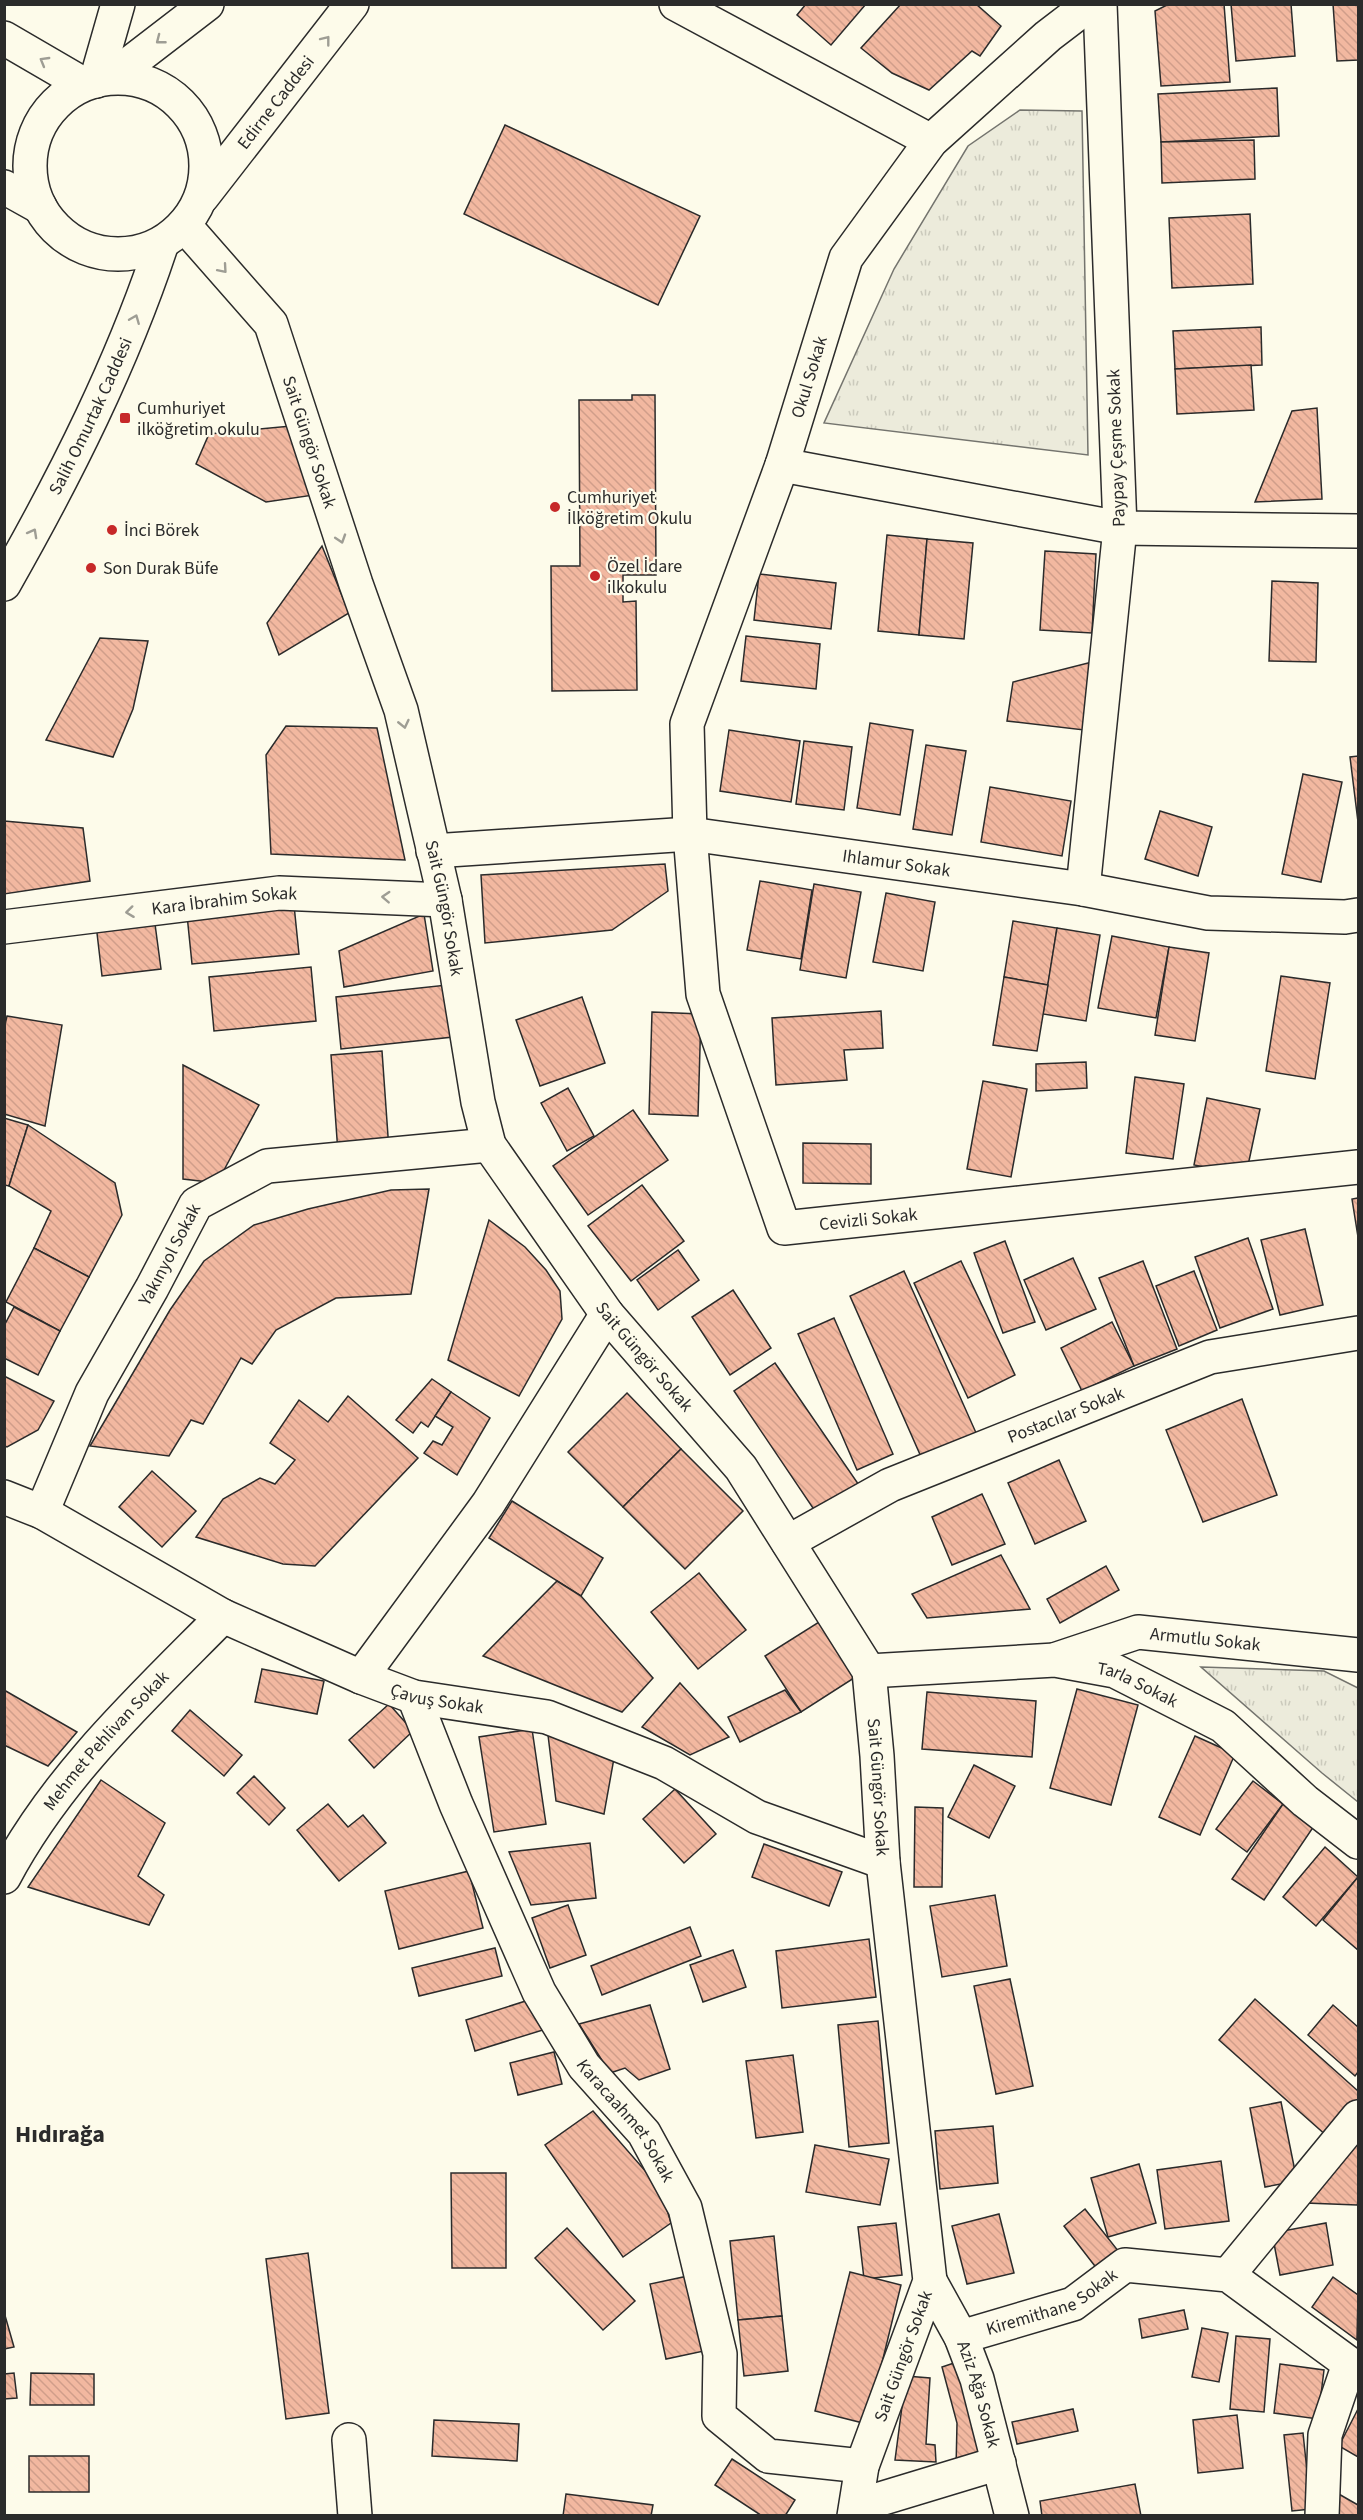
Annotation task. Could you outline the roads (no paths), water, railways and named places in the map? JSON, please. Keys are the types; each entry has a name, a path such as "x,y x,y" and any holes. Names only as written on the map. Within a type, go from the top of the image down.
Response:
{"street":[{"path":"97,80 118,4"},
{"path":"4,38 97,80 142,80 169,93 190,114 203,142 206,171 181,223 135,252 107,254 80,245 57,230 40,207 31,180 31,151 40,124 57,100 97,80 207,4"},
{"name":"Edirne Caddesi","path":"181,223 352,4"},
{"path":"676,4 931,141"},
{"name":"Okul Sokak","path":"690,834 687,724 782,465 846,258 931,141 1047,36 1090,4"},
{"name":"Paypay Çeşme Sokak","path":"1083,889 1120,528 1100,4"},
{"path":"4,187 40,207"},
{"name":"Salih Omurtak Caddesi","path":"4,584 36,528 116,366 145,295 181,223"},
{"name":"Sait Güngör Sokak","path":"181,223 272,324 356,584 400,710 445,900 478,1102 489,1146 607,1314 741,1468 869,1671 883,1862 930,2281 862,2466 855,2511"},
{"path":"782,465 1120,528 1359,531"},
{"name":"Ihlamur Sokak","path":"433,851 690,834 1083,889 1208,913 1345,917 1359,915"},
{"name":"Cevizli Sokak","path":"690,834 703,994 784,1228 1359,1167"},
{"name":"Kara İbrahim Sokak","path":"4,927 279,893 445,900"},
{"name":"Yakınyol Sokak","path":"42,1512 92,1393 153,1288 196,1204 267,1166 489,1146"},
{"path":"361,1677 488,1504 607,1314"},
{"name":"Postacılar Sokak","path":"788,1542 890,1485 1210,1357 1359,1333"},
{"name":"Çavuş Sokak","path":"4,1497 42,1512 223,1616 361,1677 414,1697 547,1717 664,1763 757,1817 883,1862"},
{"name":"Mehmet Pehlivan Sokak","path":"4,1877 15,1829 223,1616"},
{"name":"Armutlu Sokak","path":"1055,1660 1138,1632 1359,1655"},
{"name":"Tarla Sokak","path":"869,1671 1055,1660 1115,1671 1223,1726 1305,1802 1359,1842"},
{"name":"Karacaahmet Sokak","path":"414,1697 456,1804 539,1992 584,2066 644,2133 685,2208 720,2354 720,2416 768,2456 862,2466"},
{"path":"1322,2516 1325,2435 1354,2367 1228,2275 1359,2117"},
{"name":"Kiremithane Sokak","path":"961,2337 1072,2304 1125,2265 1228,2275"},
{"name":"Aziz Ağa Sokak","path":"930,2281 961,2337 977,2379 1012,2516"},
{"path":"349,2439 355,2516"},
{"path":"855,2511 999,2463"}],"place":[{"name":"Cumhuriyet ilköğretim okulu","path":"125,418"},
{"name":"Cumhuriyet İlköğretim Okulu","path":"555,507"},
{"name":"İnci Börek","path":"112,530"},
{"name":"Son Durak Büfe","path":"91,568"},
{"name":"Özel İdare ilkokulu","path":"595,576"}],"district":[{"name":"Hıdırağa","path":"60,2134"}]}
